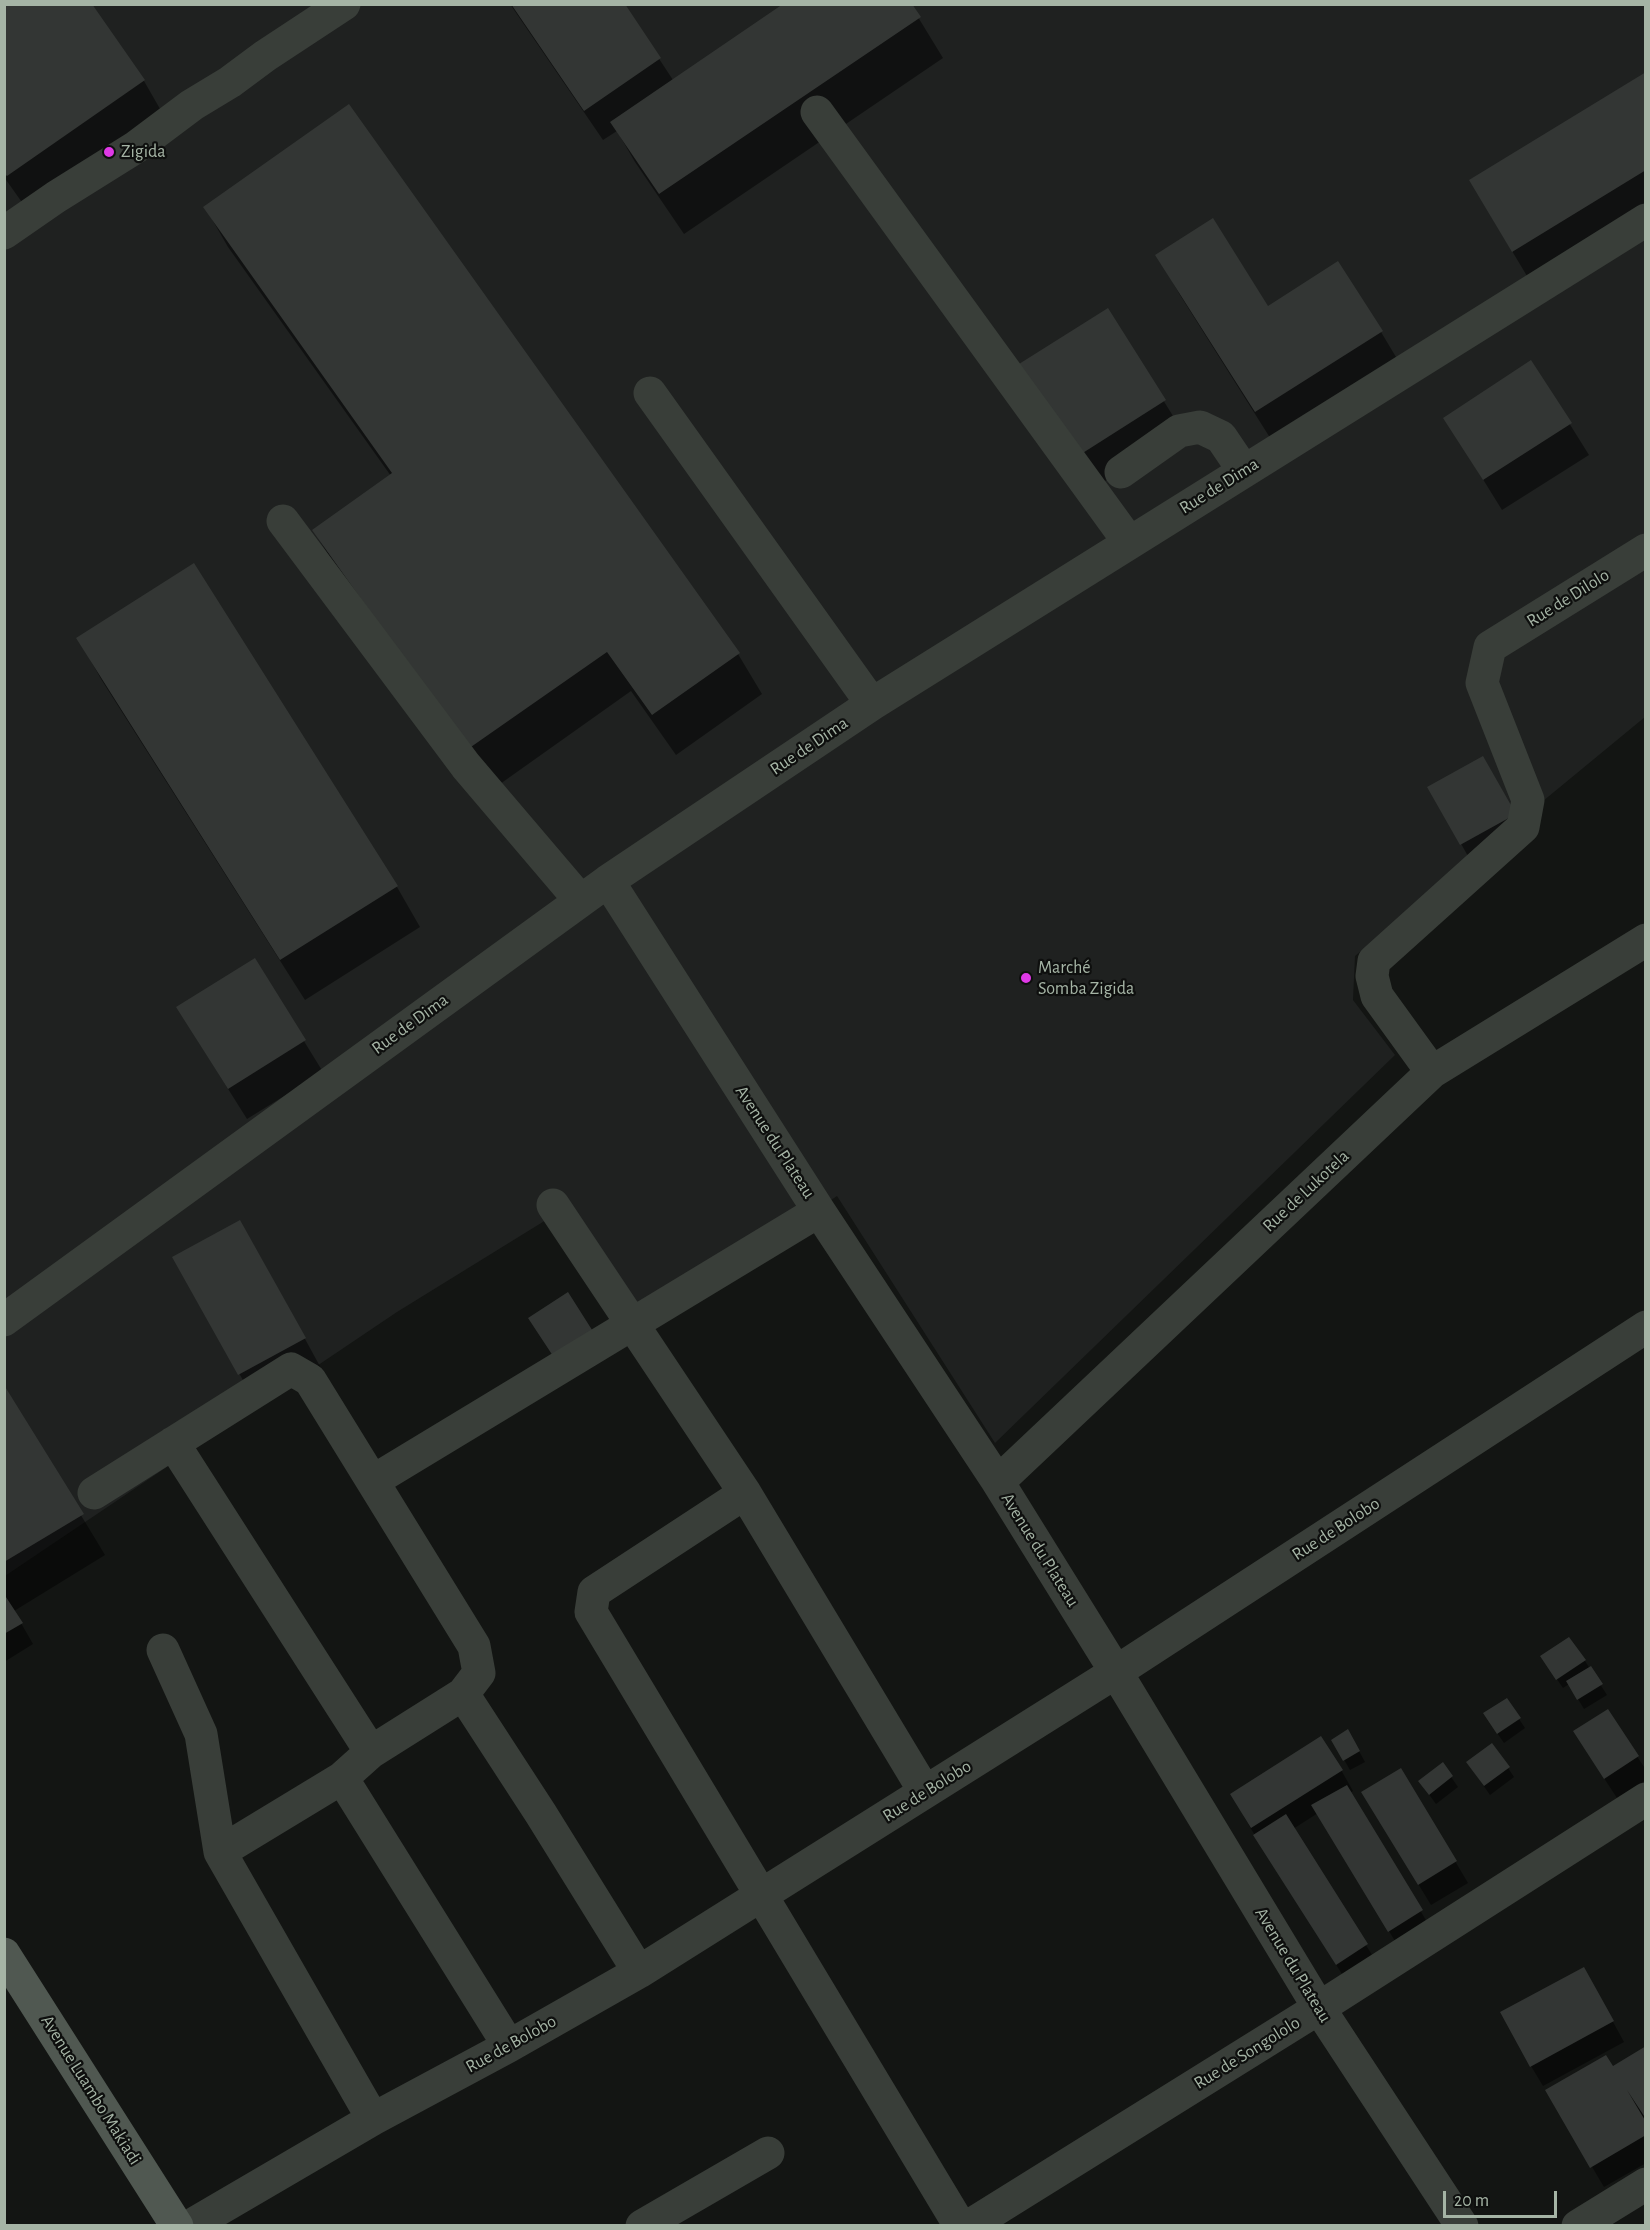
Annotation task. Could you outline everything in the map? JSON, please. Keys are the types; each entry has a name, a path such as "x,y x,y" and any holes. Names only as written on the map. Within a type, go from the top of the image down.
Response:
{"main road":[{"name":"Avenue Luambo Makiadi","path":"4,1954 177,2226"}],"street":[{"path":"4,233 136,147 192,105 230,82 344,4"},
{"path":"817,112 1129,542"},
{"name":"Rue de Dima","path":"4,1320 580,900 872,704 1646,220"},
{"path":"650,393 872,704"},
{"path":"1121,472 1179,431 1200,427 1221,437 1244,471"},
{"path":"283,521 466,766 580,900"},
{"name":"Rue de Dilolo","path":"1432,1072 1377,996 1372,976 1374,961 1523,827 1528,800 1482,683 1490,647 1646,550"},
{"name":"Avenue du Plateau","path":"608,881 819,1211 998,1482 1116,1672 1318,2008 1462,2226"},
{"name":"Rue de Lukotela","path":"998,1482 1432,1072 1646,940"},
{"path":"553,1205 745,1493 925,1792"},
{"path":"373,1481 819,1211"},
{"name":"Rue de Bolobo","path":"190,2226 373,2119 509,2046 639,1972 1116,1672 1646,1327"},
{"path":"94,1493 291,1369 310,1380 474,1646 479,1673 463,1694 371,1752 342,1778 220,1852"},
{"path":"173,1443 371,1752"},
{"path":"745,1493 594,1592 591,1612 960,2226"},
{"path":"163,1650 201,1734 220,1852 373,2119"},
{"path":"463,1694 639,1972"},
{"path":"342,1778 509,2046"},
{"name":"Rue de Songololo","path":"969,2226 1646,1799"},
{"path":"642,2226 768,2153"},
{"path":"1578,2226 1646,2184"}],"shaded area":[{"path":"5,5 1645,5 1645,717 1355,956 1353,1000 1395,1055 995,1443 837,1196 791,1227 631,1324 559,1212 397,1312 5,1576"}],"building":[{"path":"4,4 92,4 145,80 7,176 4,173"},
{"path":"511,4 625,4 661,58 584,111"},
{"path":"783,4 912,4 921,17 659,194 610,122"},
{"path":"1646,72 1646,170 1512,252 1469,180"},
{"path":"349,104 740,653 652,715 607,652 468,749 312,530 392,473 203,207"},
{"path":"1213,218 1268,306 1338,261 1383,331 1255,412 1155,255"},
{"path":"1108,308 1166,400 1078,456 1019,364"},
{"path":"1531,360 1572,423 1483,480 1443,418"},
{"path":"194,563 398,886 280,960 76,638"},
{"path":"1483,756 1516,814 1460,845 1427,787"},
{"path":"255,958 306,1040 228,1089 176,1007"},
{"path":"240,1220 306,1338 238,1375 172,1257"},
{"path":"568,1292 594,1333 555,1359 528,1318"},
{"path":"4,1385 84,1514 4,1562"},
{"path":"4,1594 23,1623 4,1634"},
{"path":"1569,1637 1586,1660 1556,1680 1540,1656"},
{"path":"1591,1666 1603,1684 1577,1700 1566,1681"},
{"path":"1507,1698 1521,1718 1497,1734 1483,1713"},
{"path":"1608,1709 1639,1756 1604,1779 1573,1731"},
{"path":"1348,1729 1360,1751 1343,1761 1331,1740"},
{"path":"1321,1736 1343,1770 1251,1828 1230,1794"},
{"path":"1492,1743 1510,1767 1484,1786 1466,1762"},
{"path":"1443,1762 1453,1776 1429,1795 1418,1781"},
{"path":"1401,1768 1457,1861 1418,1885 1361,1792"},
{"path":"1347,1785 1423,1910 1388,1932 1311,1805"},
{"path":"1286,1814 1368,1944 1336,1965 1253,1835"},
{"path":"1584,1967 1614,2021 1530,2067 1500,2012"},
{"path":"1646,2046 1646,2119 1627,2090 1646,2122 1646,2135 1590,2168 1545,2090 1606,2055 1613,2066"}],"place":[{"name":"Zigida","path":"109,152"},
{"name":"Marché Somba Zigida","path":"1026,978"}]}
